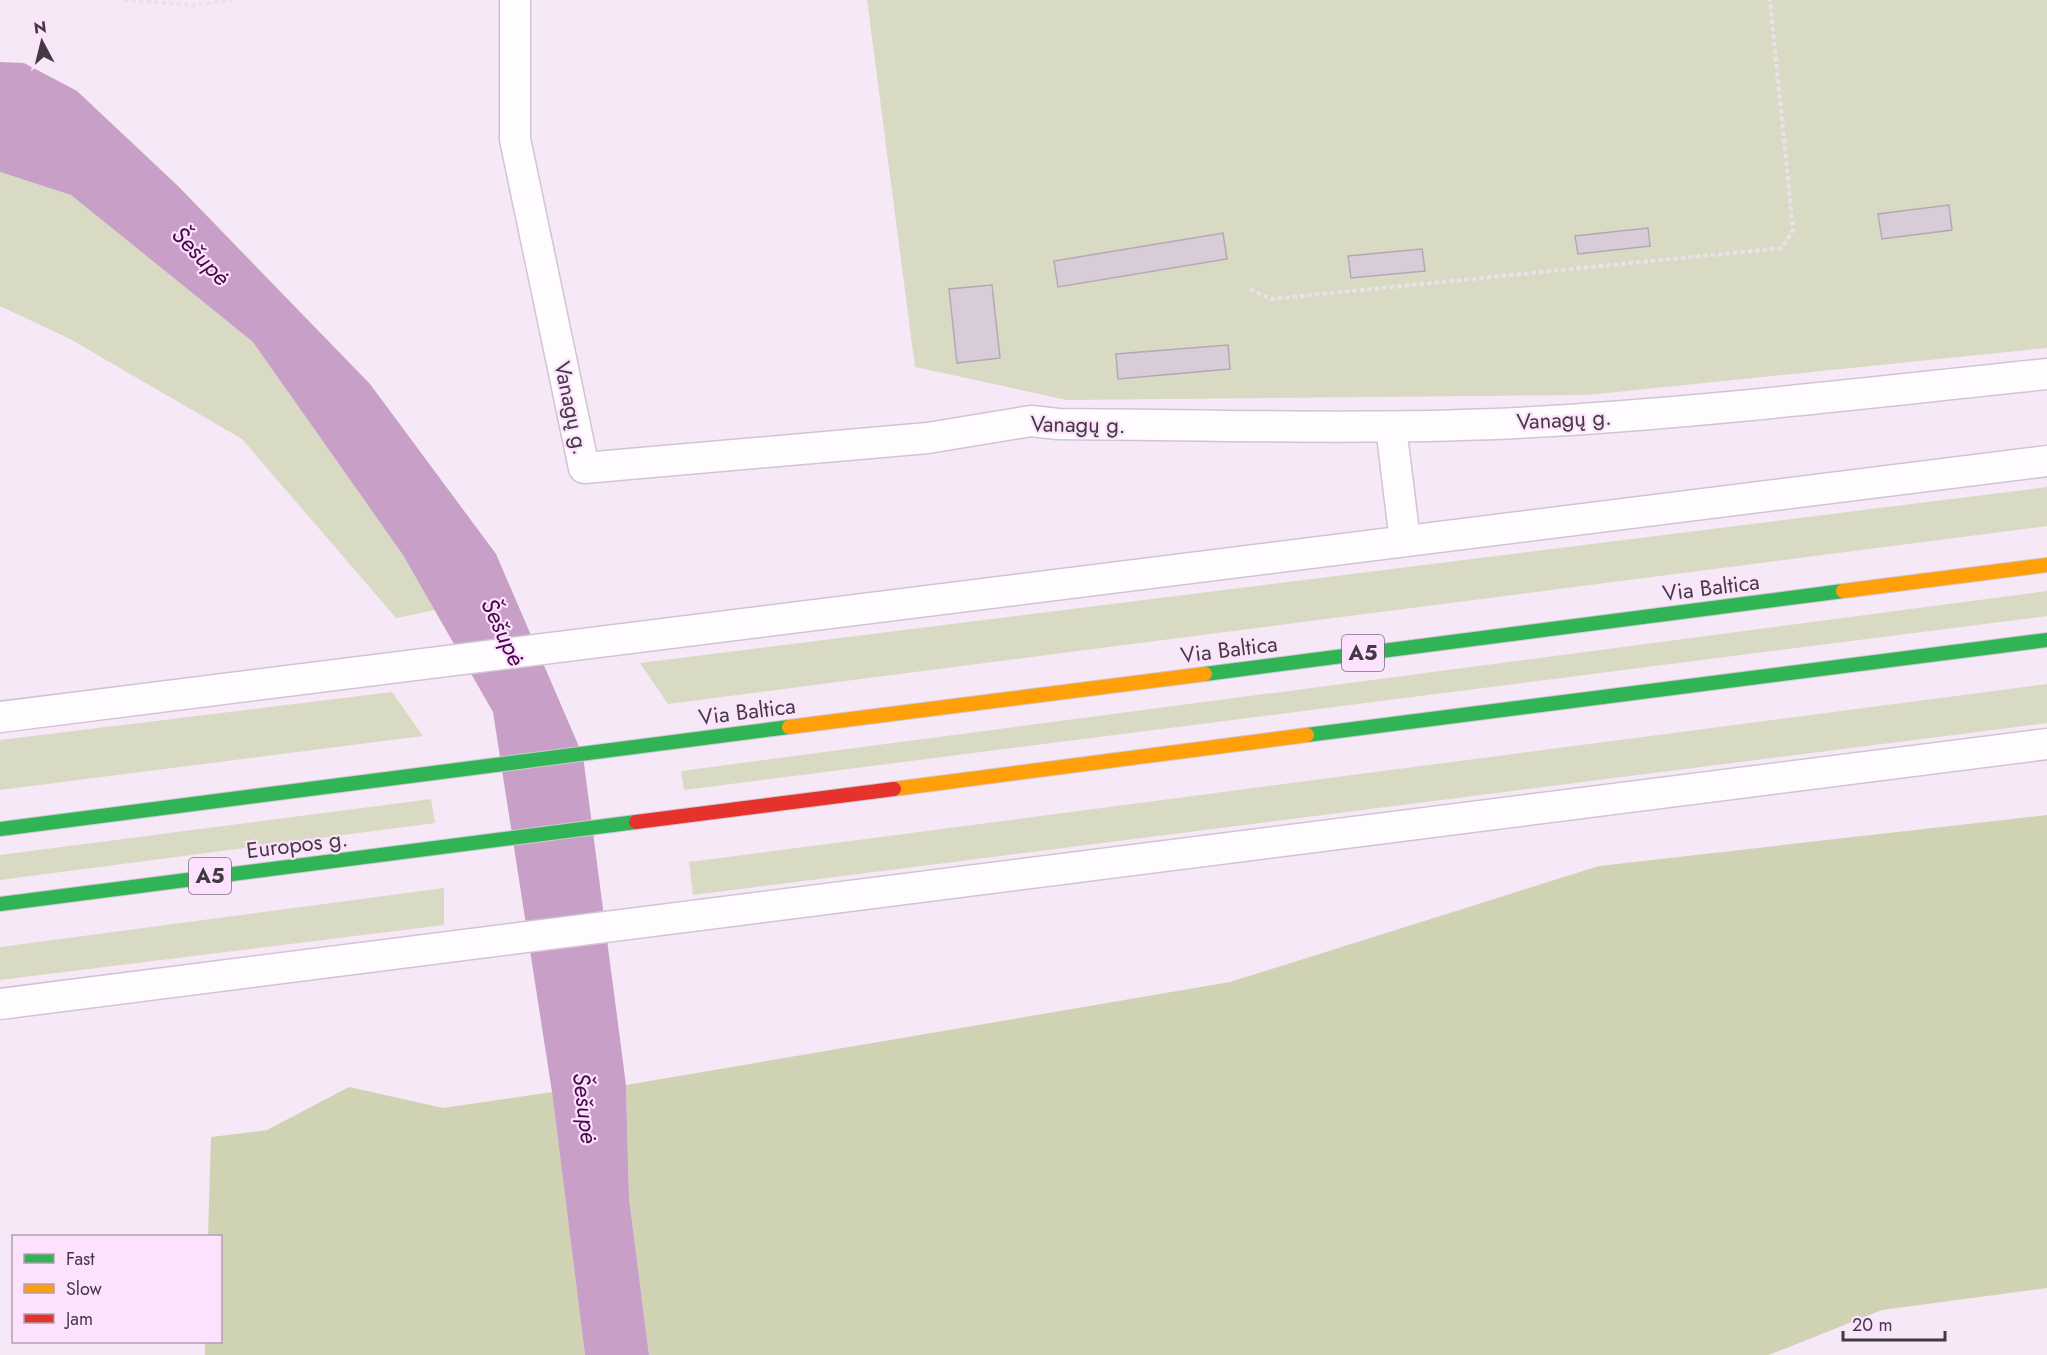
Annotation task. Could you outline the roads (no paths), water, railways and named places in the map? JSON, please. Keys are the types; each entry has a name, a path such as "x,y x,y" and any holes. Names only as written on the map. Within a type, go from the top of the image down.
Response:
{"highway":[{"name":"Via Baltica","path":"0,829 2047,565"},
{"name":"Europos g.","path":"0,904 2047,640"}],"street":[{"name":"Vanagų g.","path":"515,0 515,139 584,468 928,438 1031,421 1058,424 1391,427 1549,421 1717,409 2047,374"},
{"path":"1391,427 1405,541"},
{"path":"0,717 2047,461"},
{"path":"0,1004 2047,744"}],"water":[{"name":"Šešupė","path":"0,62 24,63 77,91 178,186 370,384 496,554 583,756 626,1085 629,1198 649,1355 585,1355 552,1092 493,712 403,555 253,342 71,195 0,172"}]}
